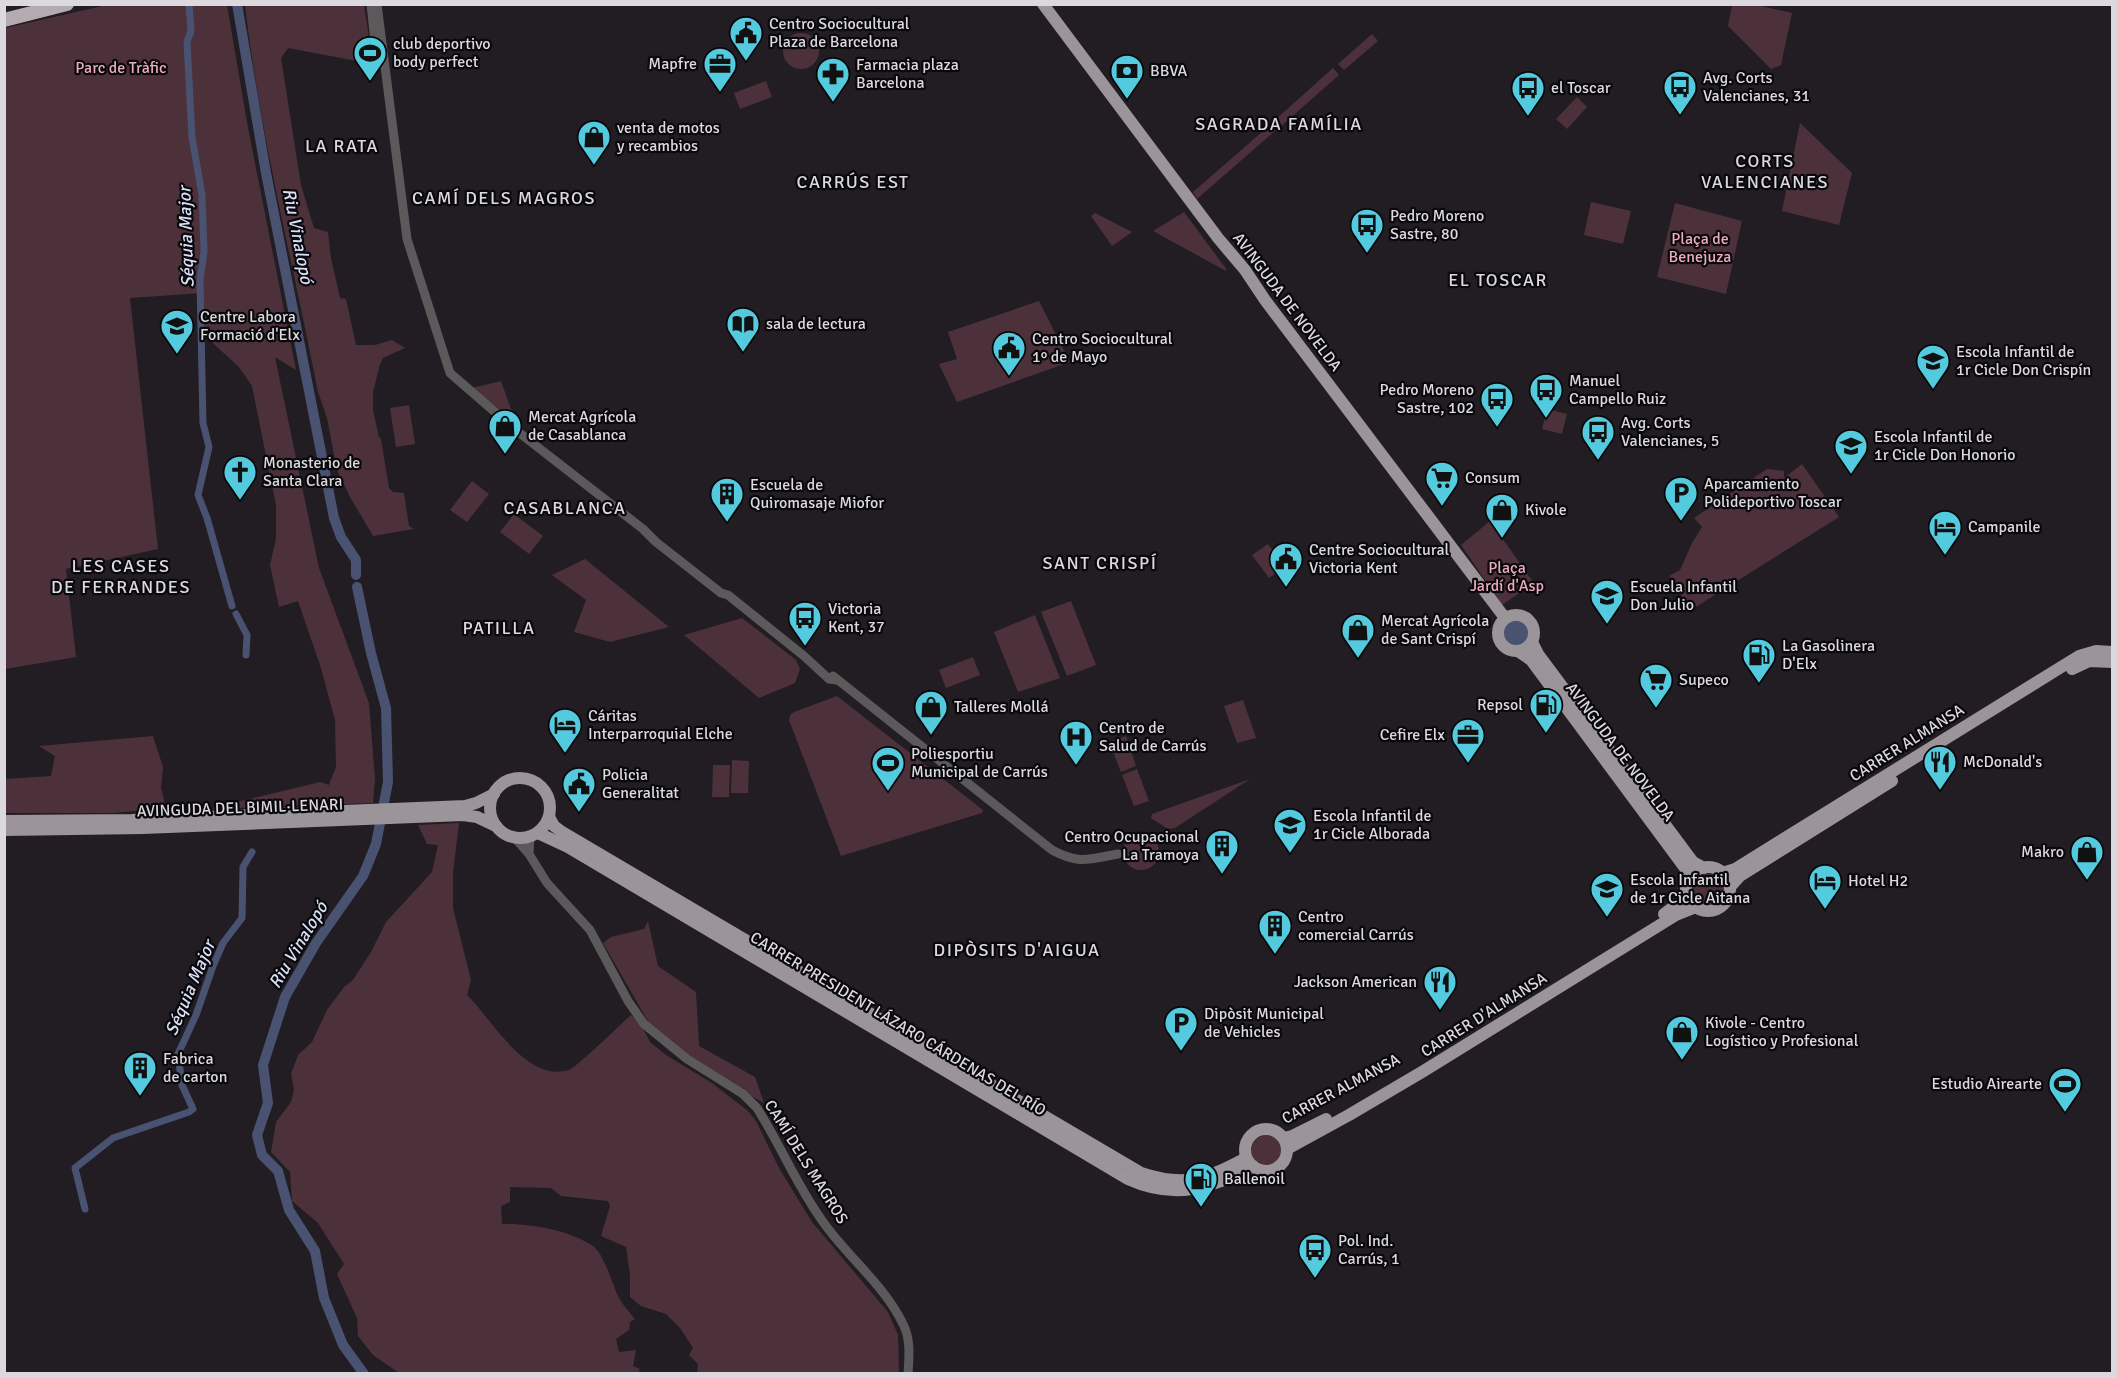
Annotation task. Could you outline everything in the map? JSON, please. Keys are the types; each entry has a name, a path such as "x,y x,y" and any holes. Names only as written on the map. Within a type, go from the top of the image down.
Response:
{"highway":[{"path":"4,20 67,4"}],"main road":[{"name":"AVINGUDA DE NOVELDA","path":"1043,4 1505,618"},
{"path":"1515,614 1528,619 1534,630 1532,642 1528,647 1518,651 1504,647 1499,638 1499,627 1505,618 1515,614"},
{"name":"AVINGUDA DE NOVELDA","path":"1532,642 1538,654 1694,862 1704,868"},
{"name":"AVINGUDA DE NOVELDA","path":"1518,651 1531,660 1682,862 1690,878"},
{"name":"CARRER ALMANSA","path":"1723,873 1735,868 2079,656 2096,651 2112,652"},
{"name":"CARRER ALMANSA","path":"1730,887 1740,876 2079,670 2095,661 2112,662"},
{"path":"516,778 530,780 540,786 547,796 550,804 549,817 544,826 534,835 514,838 504,834 496,826 491,818 490,808 494,794 503,784 516,778"},
{"name":"AVINGUDA DEL BIMIL·LENARI","path":"4,830 101,830 302,818 465,806 494,794"},
{"name":"AVINGUDA DEL BIMIL·LENARI","path":"4,821 463,815 477,817 496,826"},
{"name":"CARRER PRESIDENT LÁZARO CÁRDENAS DEL RÍO","path":"549,817 554,826 562,832 1128,1167 1166,1180 1188,1180 1204,1179 1249,1162"},
{"name":"CARRER PRESIDENT LÁZARO CÁRDENAS DEL RÍO","path":"534,835 568,847 1128,1179 1163,1190 1188,1190 1218,1184 1249,1162"},
{"path":"1704,868 1715,868 1723,873 1730,887 1729,896 1721,907 1710,911 1696,907 1687,894 1687,884 1690,878 1696,871 1704,868"},
{"name":"CARRER ALMANSA","path":"1285,1143 1293,1136 1345,1109 1533,996 1672,908 1687,894"},
{"name":"CARRER D'ALMANSA","path":"1285,1143 1349,1115 1676,915 1696,907"},
{"path":"1270,1129 1276,1132 1285,1143 1285,1160 1276,1169 1264,1171 1249,1162 1245,1151 1247,1140 1257,1131 1270,1129"}],"street":[{"path":"370,4 401,231 448,375 643,529 711,586 728,595 833,680 1052,850 1066,858 1086,860 1118,854"},
{"path":"377,4 407,240 448,375"},
{"path":"529,854 534,835"},
{"name":"CAMÍ DELS MAGROS","path":"514,838 529,854 547,883 590,930 628,1001 644,1024 687,1059 743,1094 757,1108 822,1221 875,1283 900,1317 905,1326 909,1347 908,1374"}],"green space":[{"name":"Parc de Tràfic","path":"107,5 227,5 248,128 296,370 275,357 319,568 369,703 375,779 373,803 212,809 218,804 237,802 320,782 329,785 336,767 335,720 321,668 298,601 279,607 270,565 276,539 276,505 252,386 239,367 205,336 202,293 130,298 158,549 66,569 76,657 5,669 5,28"},
{"path":"245,5 364,5 373,64 288,48 281,58 301,185 314,228 328,232 340,298 346,299 356,345 375,345 392,340 405,348 383,358 373,392 373,410 381,439 389,488 393,492 404,493 409,526 414,529 373,536 337,470 327,418 318,392 268,151"},
{"path":"1732,5 1757,5 1792,13 1781,65 1771,69 1728,26"},
{"path":"801,33 814,38 819,51 814,64 801,69 788,64 783,51 788,38"},
{"path":"1372,34 1378,41 1344,70 1338,64"},
{"path":"1333,68 1339,75 1280,127 1275,120"},
{"path":"766,81 772,97 740,109 734,93"},
{"path":"1577,97 1587,107 1567,129 1556,119"},
{"path":"1800,123 1852,173 1839,225 1782,211"},
{"path":"1270,125 1275,131 1197,199 1193,192"},
{"path":"1591,202 1631,211 1623,244 1584,235"},
{"name":"Plaça de Benejuza","path":"1675,203 1742,221 1726,294 1657,277"},
{"path":"1184,212 1227,270 1226,271 1153,231"},
{"path":"1095,213 1132,232 1112,246 1091,216"},
{"path":"1039,301 1070,362 957,402 939,364 957,359 948,332"},
{"path":"501,381 512,412 512,419 472,388"},
{"path":"409,405 415,444 396,447 390,408"},
{"path":"1547,409 1567,414 1562,434 1542,429"},
{"path":"1802,464 1839,517 1691,610 1669,576 1680,570 1702,527 1694,518 1767,469 1784,471 1784,478"},
{"path":"472,481 489,494 467,522 450,510"},
{"path":"514,514 543,536 529,554 500,532"},
{"name":"Plaça Jardí d'Asp","path":"1490,521 1534,583 1502,605 1461,545"},
{"path":"1268,544 1285,567 1269,578 1252,555"},
{"path":"585,559 669,627 610,642 574,632 586,600 552,575"},
{"path":"1071,601 1096,665 1067,676 1041,612"},
{"path":"1035,615 1060,678 1018,692 994,632"},
{"path":"742,618 796,660 800,669 795,683 759,698 684,635"},
{"path":"973,657 980,675 946,688 939,670"},
{"name":"Poliesportiu Municipal de Carrús","path":"837,696 983,810 982,813 841,856 789,720 790,715 794,712"},
{"path":"1243,700 1256,738 1237,743 1224,706"},
{"path":"153,736 163,767 161,788 166,808 114,813 5,813 5,779 51,776 55,756 39,746"},
{"path":"1126,736 1136,766 1121,772 1109,742"},
{"path":"732,760 749,761 748,793 731,793"},
{"path":"713,765 730,765 729,797 712,797"},
{"path":"1137,769 1149,801 1134,806 1122,775"},
{"path":"1250,779 1175,828 1168,829 1151,818 1152,814"},
{"path":"459,823 453,873 453,908 471,980 467,995 524,1058 538,1067 553,1071 569,1070 574,1067 631,1015 640,1023 650,1042 666,1055 712,1083 748,1111 756,1121 779,1168 812,1222 888,1312 898,1335 899,1373 697,1373 698,1364 689,1355 693,1348 680,1328 666,1314 641,1306 630,1297 626,1247 601,1236 610,1206 608,1201 561,1196 551,1188 510,1187 510,1202 501,1206 502,1224 537,1226 561,1232 584,1240 597,1250 620,1299 635,1319 630,1322 629,1330 616,1339 619,1352 636,1350 633,1366 640,1369 638,1373 399,1373 373,1355 358,1336 357,1318 337,1274 344,1264 318,1223 292,1201 290,1172 271,1152 276,1122 291,1102 294,1090 291,1074 298,1055 312,1042 327,1010 344,987 353,980 386,922 432,872 438,845 427,844 418,825"},
{"path":"1141,834 1154,839 1159,852 1154,865 1141,870 1128,865 1123,852 1128,839"},
{"path":"1709,874 1720,879 1725,890 1720,901 1709,906 1698,901 1693,890 1698,879"},
{"path":"648,921 658,966 696,992 699,1046 755,1077 764,1103 705,1071 649,1023 603,943 611,937 644,929"},
{"path":"1267,1135 1279,1139 1283,1151 1279,1163 1267,1167 1255,1163 1251,1151 1255,1139"}],"water":[{"path":"1516,621 1525,625 1529,634 1525,643 1516,647 1507,643 1503,634 1507,625"}],"waterway":[{"name":"Séquia Major","path":"189,4 191,31 187,42 192,137 202,195 204,252 200,280 203,423 209,447 198,495 207,518 232,606"},
{"name":"Riu Vinalopó","path":"237,4 266,173 334,518 341,537 356,560 356,575"},
{"name":"Riu Vinalopó","path":"357,587 386,708 388,782 376,844 363,876 316,943 285,997 263,1065 268,1103 257,1135 262,1155 278,1171 289,1210 315,1251 324,1298 343,1345 364,1374"},
{"name":"Séquia Major","path":"236,614 247,635 246,655"},
{"name":"Séquia Major","path":"85,1209 75,1168 113,1138 193,1109 182,1085 178,1054 196,1015 223,943 242,918 243,867 252,852"}],"place":[{"name":"Centro Sociocultural Plaza de Barcelona","path":"746,62"},
{"name":"club deportivo body perfect","path":"370,82"},
{"name":"Mapfre","path":"720,93"},
{"name":"BBVA","path":"1127,100"},
{"name":"Farmacia plaza Barcelona","path":"833,103"},
{"name":"Avg. Corts Valencianes, 31","path":"1680,116"},
{"name":"el Toscar","path":"1528,117"},
{"name":"venta de motos y recambios","path":"594,166"},
{"name":"Pedro Moreno Sastre, 80","path":"1367,254"},
{"name":"sala de lectura","path":"743,353"},
{"name":"Centre Labora Formació d'Elx","path":"177,355"},
{"name":"Centro Sociocultural 1º de Mayo","path":"1009,377"},
{"name":"Escola Infantil de 1r Cicle Don Crispín","path":"1933,390"},
{"name":"Manuel Campello Ruiz","path":"1546,419"},
{"name":"Pedro Moreno Sastre, 102","path":"1497,428"},
{"name":"Mercat Agrícola de Casablanca","path":"505,455"},
{"name":"Avg. Corts Valencianes, 5","path":"1598,461"},
{"name":"Escola Infantil de 1r Cicle Don Honorio","path":"1851,475"},
{"name":"Monasterio de Santa Clara","path":"240,501"},
{"name":"Consum","path":"1442,507"},
{"name":"Aparcamiento Polideportivo Toscar","path":"1681,522"},
{"name":"Escuela de Quiromasaje Miofor","path":"727,523"},
{"name":"Kivole","path":"1502,539"},
{"name":"Campanile","path":"1945,556"},
{"name":"Centre Sociocultural Victoria Kent","path":"1286,588"},
{"name":"Escuela Infantil Don Julio","path":"1607,625"},
{"name":"Victoria Kent, 37","path":"805,647"},
{"name":"Mercat Agrícola de Sant Crispí","path":"1358,659"},
{"name":"La Gasolinera D'Elx","path":"1759,684"},
{"name":"Supeco","path":"1656,709"},
{"name":"Repsol","path":"1546,734"},
{"name":"Talleres Mollá","path":"931,736"},
{"name":"Cáritas Interparroquial Elche","path":"565,754"},
{"name":"Cefire Elx","path":"1468,764"},
{"name":"Centro de Salud de Carrús","path":"1076,766"},
{"name":"McDonald's","path":"1940,791"},
{"name":"Poliesportiu Municipal de Carrús","path":"888,792"},
{"name":"Policia Generalitat","path":"579,813"},
{"name":"Escola Infantil de 1r Cicle Alborada","path":"1290,854"},
{"name":"Centro Ocupacional La Tramoya","path":"1222,875"},
{"name":"Makro","path":"2087,881"},
{"name":"Hotel H2","path":"1825,910"},
{"name":"Escola Infantil de 1r Cicle Aitana","path":"1607,918"},
{"name":"Centro comercial Carrús","path":"1275,955"},
{"name":"Jackson American","path":"1440,1011"},
{"name":"Dipòsit Municipal de Vehicles","path":"1181,1052"},
{"name":"Kivole - Centro Logístico y Profesional","path":"1682,1061"},
{"name":"Fabrica de carton","path":"140,1097"},
{"name":"Estudio Airearte","path":"2065,1113"},
{"name":"Ballenoil","path":"1201,1208"},
{"name":"Pol. Ind. Carrús, 1","path":"1315,1279"}],"district":[{"name":"SAGRADA FAMÍLIA","path":"1279,124"},
{"name":"LA RATA","path":"342,146"},
{"name":"CORTS VALENCIANES","path":"1765,171"},
{"name":"CARRÚS EST","path":"853,182"},
{"name":"CAMÍ DELS MAGROS","path":"504,198"},
{"name":"EL TOSCAR","path":"1498,280"},
{"name":"CASABLANCA","path":"565,508"},
{"name":"SANT CRISPÍ","path":"1100,563"},
{"name":"LES CASES DE FERRANDES","path":"121,576"},
{"name":"PATILLA","path":"499,628"},
{"name":"DIPÒSITS D'AIGUA","path":"1017,950"}]}
